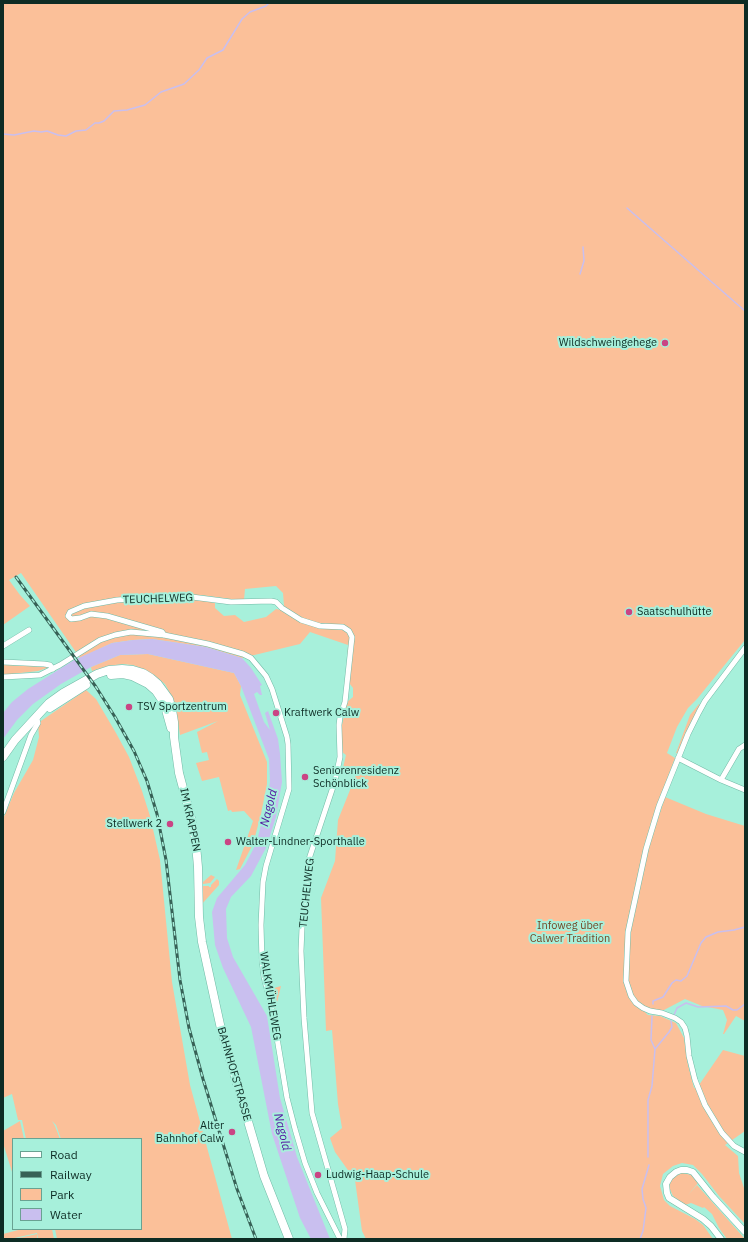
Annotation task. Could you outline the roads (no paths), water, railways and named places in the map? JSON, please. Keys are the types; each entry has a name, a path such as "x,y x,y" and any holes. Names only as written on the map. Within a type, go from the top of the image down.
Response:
{"main road":[{"name":"IM KRAPPEN","path":"3,757 14,740 38,715 94,680 104,676 123,674 141,680 156,691 166,710 174,737 179,773 192,822 198,867 199,904"},
{"name":"BAHNHOFSTRASSE","path":"199,904 202,942 221,1029 264,1176 289,1239"}],"street":[{"name":"TEUCHELWEG","path":"164,634 162,632 107,616 91,614 80,618 71,619 68,616 70,612 84,606 117,600 144,598 192,597 231,602 271,601 276,602 282,608 301,620 320,626 343,627 349,631 352,637 345,702 339,725 340,757 335,781 309,860 301,951 304,1018 312,1113 345,1229 344,1239"},
{"path":"3,646 29,630"},
{"name":"WALKMÜHLEWEG","path":"3,677 40,675 60,666 100,640 131,632 164,634 243,654 251,658 266,676 272,689 287,737 289,789 262,882 262,960 264,977 273,1014 287,1098 295,1129 317,1193 340,1239"},
{"path":"745,648 705,701 699,712 678,758 660,806 646,849 628,932 626,981 631,996 639,1005 650,1011 662,1013 675,1018 681,1022 687,1036 689,1056 695,1080 705,1105 722,1133 734,1146 745,1152"},
{"path":"3,662 44,664 50,665 53,669"},
{"path":"3,812 31,735 38,723 38,715"},
{"path":"721,780 739,749 745,745"},
{"path":"678,758 721,780 745,790"},
{"path":"721,1239 712,1226 670,1198 667,1193 666,1184 670,1177 676,1172 687,1170 693,1172 712,1197 745,1232"}],"water":[{"name":"Nagold","path":"152,639 206,647 242,658 251,668 262,685 260,686 262,695 257,692 254,694 264,722 270,730 265,713 268,711 278,739 282,782 276,817 266,848 251,876 231,897 226,909 227,938 233,957 267,1016 280,1098 297,1157 330,1239 311,1239 300,1218 272,1134 251,1027 223,968 215,945 212,912 217,898 245,865 256,844 270,782 269,759 241,686 234,673 148,654 120,655 91,667 61,684 33,704 17,720 3,739 3,713 12,702 28,689 74,660 112,643"}],"waterway":[{"path":"3,134 14,135 34,131 47,131 66,136 76,131 86,130 95,123 104,121 114,111 127,110 145,105 161,92 184,84 199,70 207,58 223,50 242,19 250,12 266,6 269,3"},
{"path":"627,208 745,311"},
{"path":"580,274 584,261 583,247"},
{"path":"653,1004 653,1001 663,997 672,983 676,980 681,981 687,976 701,943 706,937 718,932 745,927"},
{"path":"674,1015 677,1008 686,1003 698,1007 726,1006 733,1010 737,1010 745,1004"},
{"path":"648,1157 648,1100 652,1086 655,1049 651,1040 652,1016"},
{"path":"655,1049 672,1027 671,1021"},
{"path":"640,1239 643,1231 646,1208 642,1189 649,1165"}],"railway":[{"path":"16,577 96,687 134,751 147,781 157,814 166,860 180,980 189,1028 237,1189 256,1239"}],"place":[{"name":"Wildschweingehege","path":"665,343"},
{"name":"Saatschulhütte","path":"629,612"},
{"name":"TSV Sportzentrum","path":"129,707"},
{"name":"Kraftwerk Calw","path":"276,713"},
{"name":"Seniorenresidenz Schönblick","path":"305,777"},
{"name":"Stellwerk 2","path":"170,824"},
{"name":"Walter-Lindner-Sporthalle","path":"228,842"},
{"name":"Alter Bahnhof Calw","path":"232,1132"},
{"name":"Ludwig-Haap-Schule","path":"318,1175"}],"park label":[{"name":"Infoweg über Calwer Tradition","path":"570,932"}]}
